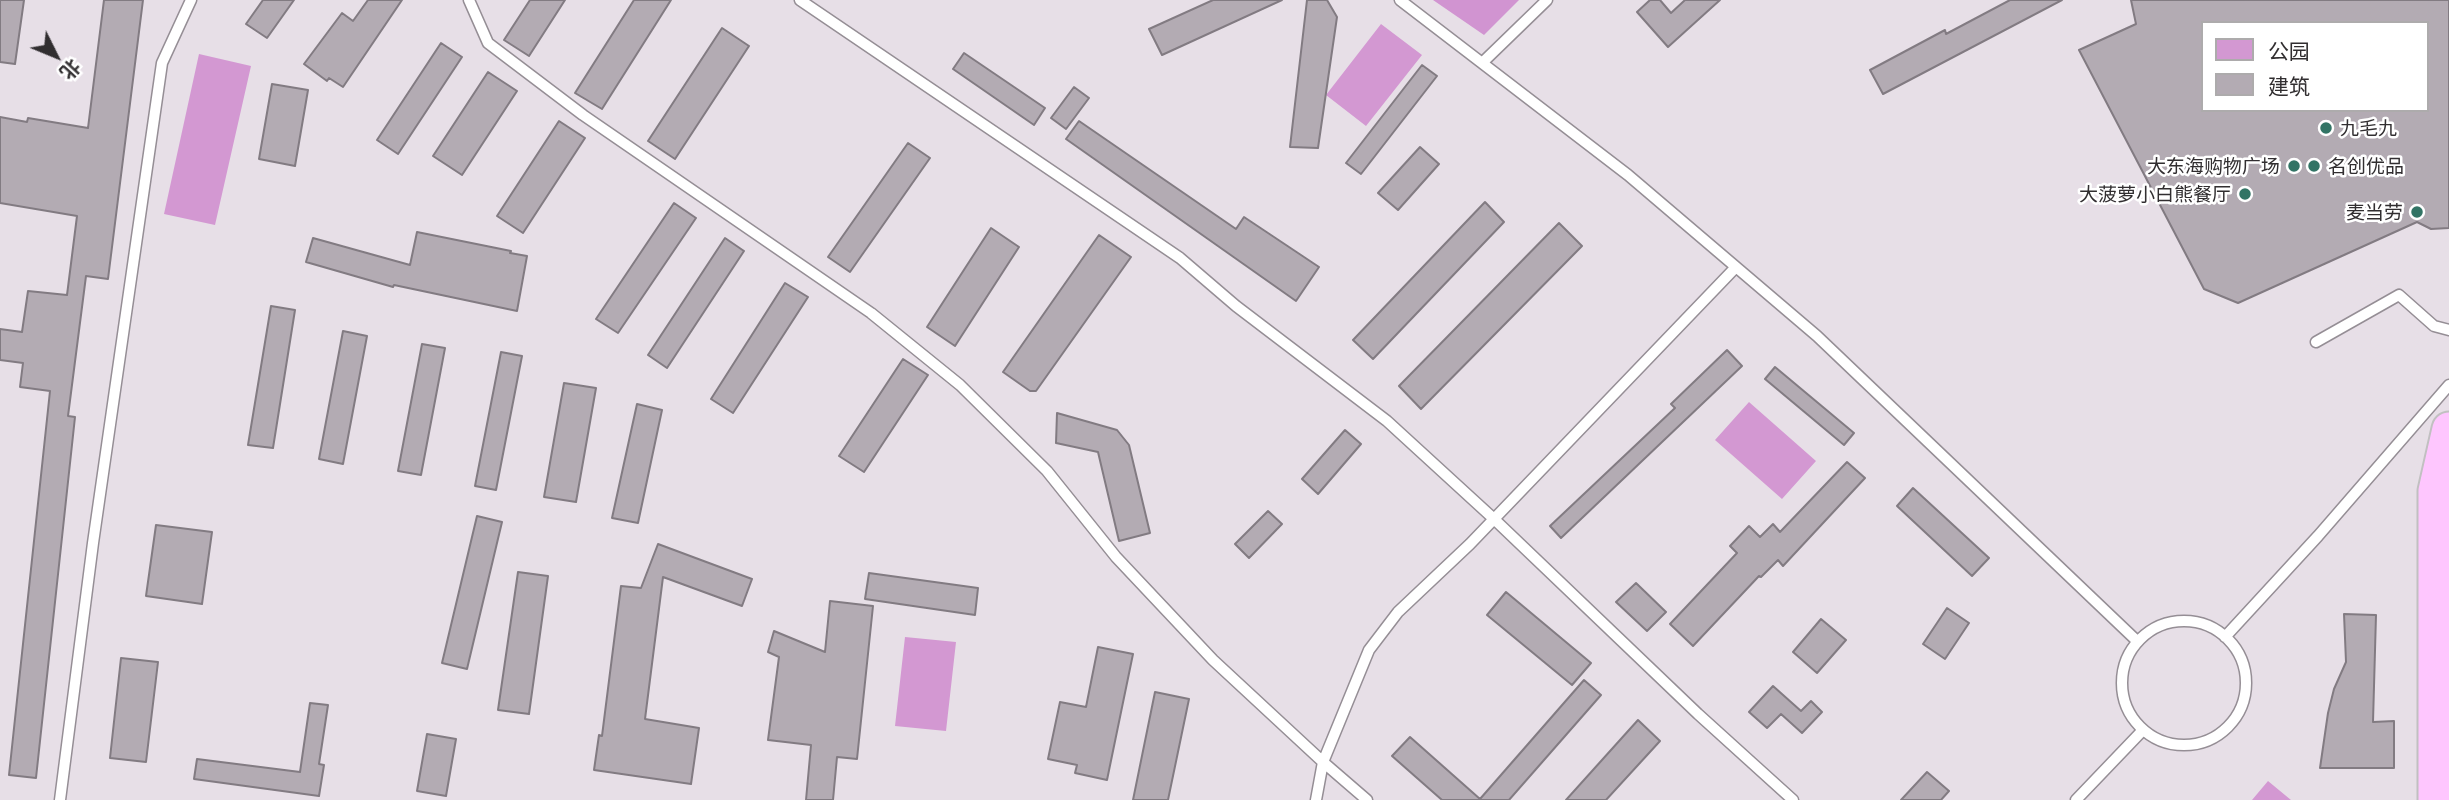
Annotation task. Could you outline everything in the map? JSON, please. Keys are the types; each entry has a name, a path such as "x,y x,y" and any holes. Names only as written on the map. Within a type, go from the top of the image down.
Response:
{"highway":[{"path":"2435,800 2435,491 2449,429"}],"lane":[{"path":"60,800 93,543 162,63 191,0"},
{"path":"469,0 488,43 583,115 871,313 960,385 1047,471 1116,557 1213,660 1367,800"},
{"path":"800,0 1180,258 1236,306 1387,421 1793,800"},
{"path":"1400,0 1628,175 1817,336 2137,642"},
{"path":"1482,63 1547,0"},
{"path":"1316,800 1323,762 1369,650 1398,612 1494,519 1736,267"},
{"path":"2316,342 2399,295 2434,326 2449,330"},
{"path":"2225,637 2318,536 2449,385"},
{"path":"2180,621 2204,624 2225,637 2240,656 2246,680 2242,704 2230,724 2211,739 2188,746 2164,742 2143,730 2128,711 2121,687 2124,663 2137,642 2157,627 2180,621"},
{"path":"2076,800 2143,730"}],"green space":[{"path":"1381,24 1422,55 1366,126 1326,95"},
{"path":"199,54 251,66 215,225 164,214"},
{"path":"1749,402 1816,461 1782,499 1715,440"},
{"path":"905,637 956,642 946,731 895,726"},
{"path":"2268,781 2291,800 2252,800"}],"shaded area":[{"path":"1433,0 1519,0 1484,35"}],"building":[{"path":"0,0 24,0 15,64 0,62"},
{"path":"104,0 143,0 108,279 86,276 68,416 75,417 36,778 9,775 50,391 20,387 23,363 0,360 0,329 22,332 28,291 67,295 77,216 0,203 0,117 27,122 28,118 88,128"},
{"path":"263,0 294,0 267,38 246,24"},
{"path":"368,0 402,0 343,87 329,78 327,81 304,64 342,13 353,21"},
{"path":"530,0 565,0 529,56 504,40"},
{"path":"634,0 671,0 602,109 575,93"},
{"path":"1213,0 1282,0 1162,55 1149,29"},
{"path":"1307,0 1327,0 1337,17 1318,148 1290,147"},
{"path":"1650,0 1660,0 1671,13 1685,0 1720,0 1668,47 1637,12"},
{"path":"2010,0 2062,0 1883,94 1870,70 1945,30 1946,34"},
{"name":"大东海购物广场","path":"2131,0 2449,0 2449,228 2431,229 2417,222 2238,303 2204,289 2079,50 2136,24"},
{"path":"722,28 749,46 675,159 648,141"},
{"path":"441,43 462,57 398,154 377,140"},
{"path":"964,53 1045,108 1034,125 953,69"},
{"path":"1422,65 1437,76 1361,174 1346,163"},
{"path":"488,72 517,91 462,175 433,156"},
{"path":"272,84 308,90 295,166 259,159"},
{"path":"1074,87 1089,98 1066,129 1051,118"},
{"path":"559,121 585,138 523,233 497,216"},
{"path":"1079,121 1236,229 1244,217 1319,267 1296,301 1066,139"},
{"path":"908,143 930,158 850,272 828,257"},
{"path":"1420,147 1439,164 1398,210 1378,193"},
{"path":"1485,202 1504,222 1373,359 1353,340"},
{"path":"674,203 696,218 618,333 596,319"},
{"path":"1559,223 1582,246 1421,409 1399,386"},
{"path":"991,228 1019,247 955,346 927,327"},
{"path":"417,232 527,256 517,311 394,285 393,287 306,262 313,238 410,265"},
{"path":"1099,235 1131,257 1036,391 1030,391 1003,372"},
{"path":"725,238 744,251 667,368 648,355"},
{"path":"785,283 808,297 733,413 711,399"},
{"path":"271,306 295,310 273,448 248,445"},
{"path":"343,331 367,336 343,464 319,459"},
{"path":"422,344 445,348 421,475 398,471"},
{"path":"1727,350 1742,366 1561,538 1550,526 1675,408 1671,404"},
{"path":"501,352 522,356 496,490 475,486"},
{"path":"903,359 928,375 864,472 839,456"},
{"path":"1775,367 1854,433 1844,445 1765,379"},
{"path":"564,383 596,388 576,502 544,497"},
{"path":"637,404 662,410 638,523 612,518"},
{"path":"1057,413 1117,430 1129,445 1150,533 1119,541 1098,452 1056,443"},
{"path":"1345,430 1361,444 1318,494 1302,479"},
{"path":"1847,462 1865,478 1783,566 1778,560 1759,576 1693,646 1670,624 1737,553 1730,546 1749,526 1760,537 1773,524 1780,532"},
{"path":"1913,488 1989,558 1972,576 1897,506"},
{"path":"1268,511 1282,524 1249,558 1235,544"},
{"path":"477,516 502,522 467,669 442,663"},
{"path":"156,525 212,532 202,604 146,596"},
{"path":"658,544 752,579 742,606 663,577 645,719 699,728 691,784 594,770 599,735 602,736 621,586 641,588"},
{"path":"518,572 548,576 529,714 498,710"},
{"path":"869,573 978,588 975,615 865,599"},
{"path":"1636,583 1666,612 1647,631 1616,602"},
{"path":"1506,592 1591,663 1572,685 1487,615"},
{"path":"830,601 873,606 857,759 837,757 833,800 806,800 811,745 768,740 779,657 768,652 774,631 825,652"},
{"path":"1947,608 1969,623 1945,659 1923,644"},
{"path":"2344,614 2376,615 2373,722 2394,721 2394,768 2320,768 2328,713 2334,689 2346,662"},
{"path":"1821,619 1846,640 1817,673 1793,652"},
{"path":"1098,647 1133,654 1107,780 1075,773 1077,765 1048,759 1060,702 1086,707"},
{"path":"121,658 158,662 146,762 110,758"},
{"path":"1584,680 1601,695 1509,800 1442,800 1392,756 1410,737 1480,799"},
{"path":"1773,686 1801,711 1811,701 1822,712 1802,733 1781,714 1767,728 1749,712"},
{"path":"1155,692 1189,699 1168,800 1133,800"},
{"path":"310,703 328,705 319,764 324,765 319,796 194,779 197,759 300,772"},
{"path":"1638,720 1660,741 1606,800 1566,800"},
{"path":"427,734 456,739 446,796 417,791"},
{"path":"1927,772 1949,791 1941,800 1901,800"}],"place":[{"name":"九毛九","path":"2326,128"},
{"name":"大东海购物广场","path":"2294,166"},
{"name":"名创优品","path":"2314,166"},
{"name":"大菠萝小白熊餐厅","path":"2245,194"},
{"name":"麦当劳","path":"2417,212"}]}
